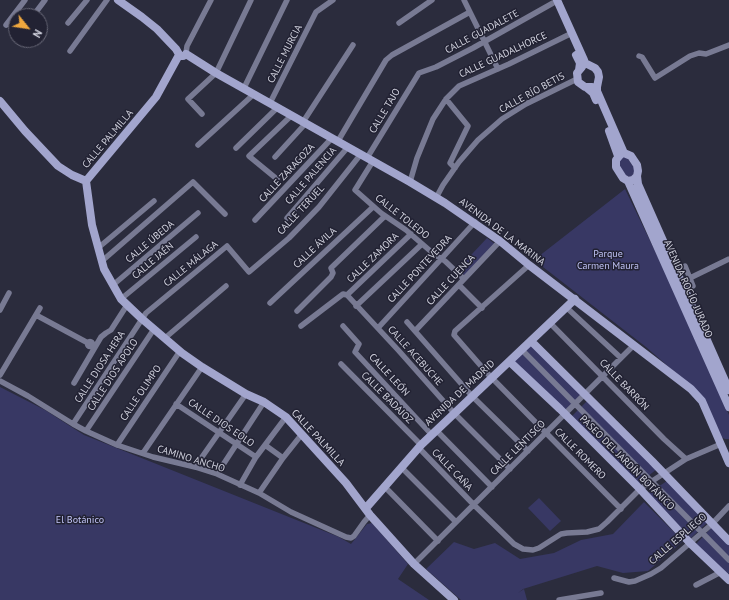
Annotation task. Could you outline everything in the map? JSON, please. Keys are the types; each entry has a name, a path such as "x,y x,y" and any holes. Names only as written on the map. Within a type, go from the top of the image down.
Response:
{"street":[{"path":"6,25 25,0"},
{"path":"68,23 87,0"},
{"path":"70,51 107,0"},
{"name":"AVENIDA DE LA MARINA","path":"118,0 142,16 182,53 410,182 475,222 691,389 702,401 726,445"},
{"path":"182,53 211,0"},
{"path":"202,114 188,100 216,73 251,0"},
{"path":"244,88 287,0"},
{"name":"CALLE MURCIA","path":"270,103 316,12 333,0"},
{"path":"399,23 432,0"},
{"path":"464,0 498,69"},
{"path":"554,1 580,63 577,79 580,84 593,93 621,155"},
{"path":"554,1 584,60 598,72 599,77 597,91 621,155"},
{"name":"CALLE GUADALETE","path":"419,73 436,67 485,42 554,1"},
{"name":"CALLE ZARAGOZA","path":"255,220 335,139 386,60 392,55 470,12"},
{"name":"CALLE GUADALHORCE","path":"410,182 426,133 433,119 446,99 459,86 568,35"},
{"path":"275,157 305,123 352,45"},
{"path":"639,56 642,57 655,78 690,56 699,53 706,54 729,45"},
{"name":"CALLE PALMILLA","path":"182,53 156,97 86,181 92,225 104,269 124,302 165,338 202,367 246,394 264,402 286,417 346,484 368,512 414,564 454,600"},
{"path":"579,70 584,66 590,66"},
{"name":"CALLE TAJO","path":"367,158 419,73"},
{"name":"CALLE RÍO BETIS","path":"436,198 455,168 478,140 502,118 526,104 577,79"},
{"path":"587,88 598,83"},
{"path":"198,145 254,94"},
{"path":"446,99 468,126 450,164 455,168"},
{"path":"0,101 25,131 58,166 72,175 86,181"},
{"path":"236,148 278,107"},
{"path":"277,179 249,156 292,116"},
{"name":"CALLE PALENCIA","path":"287,218 348,147"},
{"path":"628,154 634,158 638,168 637,176 633,180 628,181 623,178 616,167 616,160 621,155 628,154"},
{"name":"CALLE TOLEDO","path":"367,158 355,190 385,216 411,234 464,279"},
{"name":"CALLE TERUEL","path":"248,272 289,238 367,158"},
{"name":"AVENIDA ROCÍO JURADO","path":"637,176 638,184 729,390"},
{"name":"AVENIDA ROCÍO JURADO","path":"628,181 633,188 729,407"},
{"path":"102,261 193,182 225,214"},
{"path":"98,248 154,201"},
{"name":"CALLE ÁVILA","path":"270,303 374,207"},
{"name":"CALLE ÚBEDA","path":"114,285 198,213"},
{"path":"297,311 331,277 333,273 331,268 385,216"},
{"name":"CALLE PONTEVEDRA","path":"378,328 475,222"},
{"name":"CALLE ZAMORA","path":"347,295 411,234"},
{"name":"CALLE JAÉN","path":"74,383 92,345 111,330 124,302 196,236"},
{"name":"CALLE CUENCA","path":"415,331 500,241"},
{"path":"356,306 422,244"},
{"name":"CALLE MÁLAGA","path":"142,319 146,313 227,246 248,272"},
{"path":"690,278 729,259"},
{"path":"459,285 482,308 529,265"},
{"name":"AVENIDA ROCÍO JURADO","path":"685,266 693,286 685,290"},
{"path":"165,338 226,286"},
{"path":"0,310 9,293"},
{"path":"301,326 343,294 347,295"},
{"name":"CALLE ACEBUCHE","path":"347,295 454,413 510,469"},
{"name":"AVENIDA DE MADRID","path":"368,512 384,486 419,446 576,299"},
{"path":"0,375 40,308"},
{"name":"CALLE ROMERO","path":"482,308 455,332 454,335 492,378 621,509"},
{"path":"567,308 621,358"},
{"path":"36,315 92,345"},
{"name":"CALLE DIOSA HERA","path":"73,424 142,319"},
{"path":"406,322 472,396 528,451"},
{"name":"CALLE BARRÓN","path":"550,323 686,459"},
{"name":"CALLE LEÓN","path":"343,326 359,344 355,352 434,432"},
{"name":"CALLE DIOS APOLO","path":"86,431 154,329"},
{"name":"PASEO DEL JARDÍN BOTÁNICO","path":"531,341 729,541"},
{"name":"CALLE LENTISCO","path":"414,564 634,345"},
{"name":"CALLE OLIMPO","path":"117,445 180,350"},
{"path":"522,350 729,560"},
{"name":"PASEO DEL JARDÍN BOTÁNICO","path":"510,362 565,414 640,489 690,543 729,580"},
{"name":"CALLE BADAJOZ","path":"341,364 419,446"},
{"path":"143,453 202,367"},
{"name":"CAMINO ANCHO","path":"0,381 41,403 73,424 117,445 217,474 259,493 291,512 346,537 351,538 354,536 364,522 368,512"},
{"path":"195,467 246,394"},
{"path":"217,474 264,402"},
{"name":"CALLE DIOS EOLO","path":"176,404 256,457"},
{"path":"240,485 256,457 286,417"},
{"path":"434,432 492,487"},
{"path":"259,493 283,458 302,434"},
{"path":"265,445 283,458"},
{"path":"726,445 729,463"},
{"name":"CALLE CAÑA","path":"419,446 474,505 514,544 523,549 533,550 540,548 561,534 587,532 599,529 640,489 651,481 686,459 726,445"},
{"path":"401,467 456,522"},
{"path":"384,486 438,541"},
{"name":"CALLE ESPLIEGO","path":"614,578 629,582 641,579 661,568 712,524 729,506"},
{"path":"696,585 721,572"},
{"path":"559,600 587,598 601,593"}],"green space":[{"path":"626,156 636,170 630,177 623,175 619,164 620,158"},
{"name":"Parque Carmen Maura","path":"625,189 689,321 729,415 729,439 721,437 693,388 646,347 534,260"},
{"path":"487,238 495,244 465,276 458,269"},
{"path":"531,341 584,395 565,414 510,362"},
{"name":"El Botánico","path":"0,387 45,410 84,435 339,537 351,544 367,524 372,523 408,564 398,579 429,600 0,600"},
{"path":"587,401 657,469 638,484 571,417"},
{"path":"667,481 708,522 691,538 647,494"},
{"path":"539,498 561,521 550,531 528,508"},
{"path":"644,502 683,541 648,571 623,573 597,566 523,589 518,593 524,589 527,600 461,600 426,569 454,542 474,549 495,543 520,559 554,553 581,540 613,534"},
{"path":"712,527 729,544 729,573 727,575 696,544"}]}
